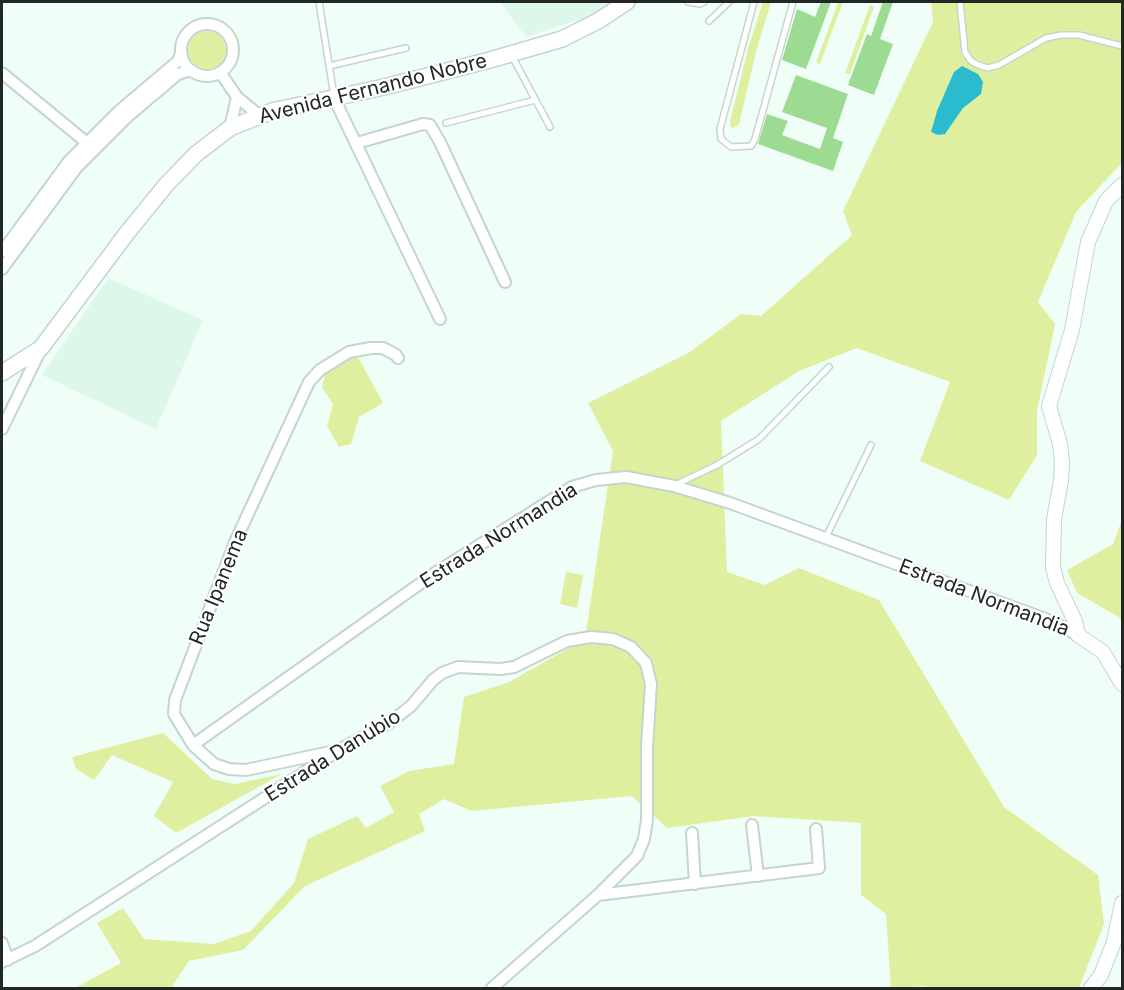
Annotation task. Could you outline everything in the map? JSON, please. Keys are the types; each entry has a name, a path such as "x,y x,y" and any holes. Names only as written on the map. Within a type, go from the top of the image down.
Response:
{"main road":[{"name":"Avenida Fernando Nobre","path":"2,373 41,348 166,185 196,154 230,128 272,111 384,87 562,39 598,21 627,2"}],"street":[{"path":"206,23 218,26 228,33 233,45 229,63 215,75 202,75 191,70 181,54 185,36 194,27 206,23"},
{"path":"91,146 119,111 178,61 181,54"},
{"path":"2,252 69,161 91,146 178,74 191,70"},
{"path":"220,72 237,97 260,116"},
{"path":"2,73 91,146"},
{"path":"230,128 237,97"},
{"path":"334,98 441,319"},
{"path":"357,142 423,124 430,125 505,282"},
{"name":"Estrada Normandia","path":"1078,635 1075,621 1057,583 1053,567 1054,519 1062,463 1060,444 1049,406 1072,330 1088,242 1106,201 1122,185"},
{"path":"2,268 10,240"},
{"path":"2,429 41,348"},
{"name":"Rua Ipanema","path":"339,750 246,770 229,769 214,764 193,745 174,714 175,700 235,542 309,382 320,370 349,352 383,348 398,358"},
{"name":"Estrada Normandia","path":"193,745 435,573 573,487 596,480 626,477 674,486 730,503 1051,621 1078,635 1102,652 1122,684"},
{"name":"Estrada Danúbio","path":"4,961 36,946 339,750 389,723 411,706 442,673 458,667 501,669 514,667 567,641 585,638 613,639 631,647 646,663 651,684 647,746 647,820 644,839 637,856 598,895 492,988"},
{"path":"752,825 758,876"},
{"path":"598,895 819,868 816,829"},
{"path":"692,833 695,884"},
{"path":"1091,988 1101,975 1114,942 1122,903"},
{"path":"2,943 4,961"}],"lane":[{"path":"319,2 334,98"},
{"path":"688,2 700,4 704,2"},
{"path":"709,21 729,2"},
{"path":"754,2 720,129 721,139 731,147 751,146 755,139 793,2"},
{"path":"960,2 965,52 971,61 988,68 999,65 1046,38 1061,35 1079,35 1122,46"},
{"path":"329,66 406,48"},
{"path":"511,54 550,128"},
{"path":"446,123 535,100"},
{"path":"674,486 726,460 759,439 828,367"},
{"path":"826,537 871,445"}],"shaded area":[{"path":"500,2 617,2 602,12 526,37"},
{"path":"108,278 203,320 156,429 42,375"}],"green space":[{"path":"763,2 771,2 756,52 739,124 731,129 730,121 748,49"},
{"path":"838,2 843,2 820,64 816,63"},
{"path":"931,2 1122,2 1122,165 1076,212 1038,302 1055,324 1037,411 1037,455 1009,500 920,461 950,382 857,348 799,371 721,421 727,572 765,585 799,568 879,600 1004,807 1098,875 1104,924 1079,988 927,988 925,986 891,988 886,914 861,895 861,823 754,816 667,828 632,796 471,811 444,799 419,814 425,831 305,886 243,950 189,961 171,988 75,988 121,963 97,923 123,908 144,939 214,944 251,931 294,883 308,839 357,816 366,828 394,812 380,786 409,771 454,764 464,697 509,682 585,639 613,451 588,403 690,352 741,314 761,316 852,235 843,211 933,22"},
{"path":"870,5 874,7 850,74 845,73"},
{"path":"207,31 220,37 226,50 220,63 207,69 194,63 188,50 194,37"},
{"path":"344,354 358,357 383,403 359,417 351,444 339,447 327,426 333,404 322,387 326,370"},
{"path":"1122,520 1122,619 1077,593 1067,570 1113,544"},
{"path":"566,572 583,575 577,608 560,604"},
{"path":"163,733 212,779 235,784 282,774 176,833 154,816 173,782 112,755 94,780 76,769 72,757"}],"water":[{"path":"962,66 978,74 983,82 981,94 963,108 945,134 938,135 931,132 937,111 954,72"}],"building":[{"path":"821,2 831,2 806,69 782,60 797,9 815,17"},
{"path":"883,2 893,2 880,39 893,44 874,95 848,85 867,34 871,36"},
{"path":"796,75 848,94 833,138 843,142 833,171 758,144 767,114 788,121 782,135 820,149 827,128 782,112"}]}
